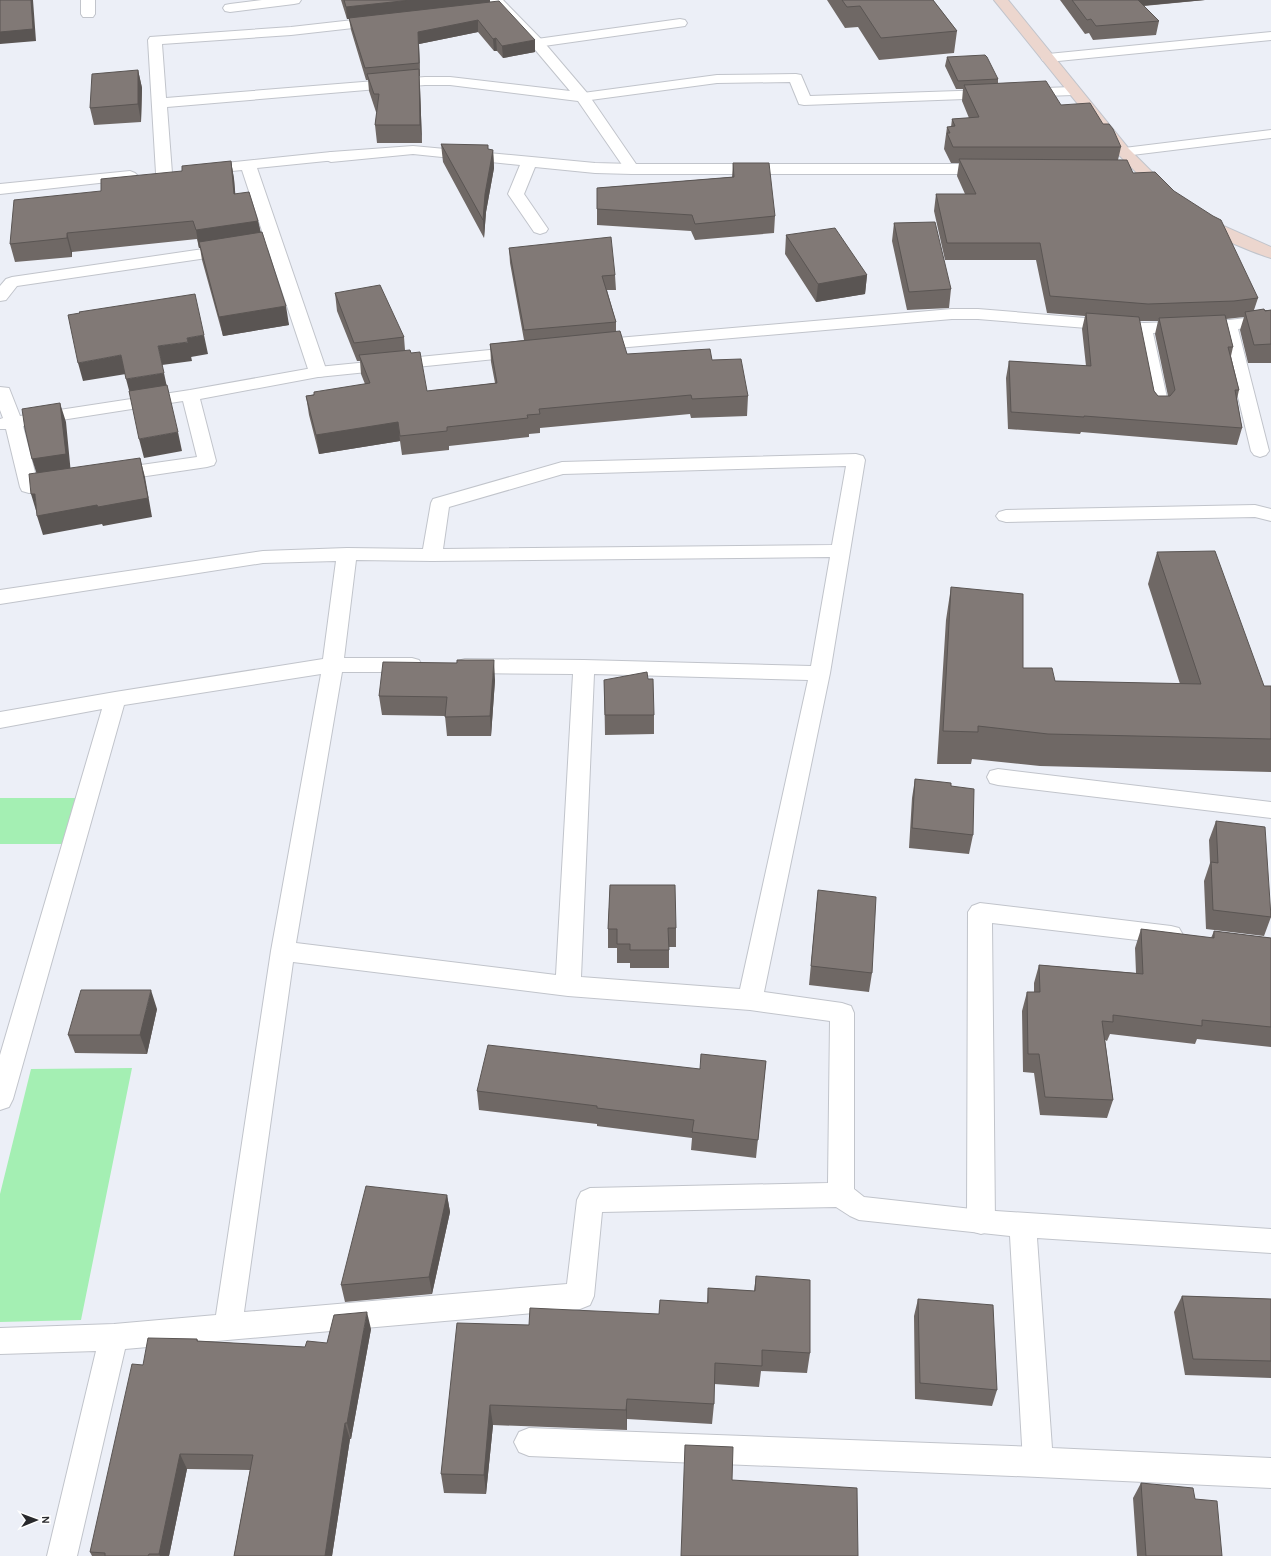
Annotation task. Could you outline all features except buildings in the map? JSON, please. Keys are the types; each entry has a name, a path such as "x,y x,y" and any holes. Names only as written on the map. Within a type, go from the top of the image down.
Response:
{"main road":[{"path":"1001,0 1073,91 1124,152 1176,204"},
{"path":"1189,212 1215,229 1271,253"}],"street":[{"path":"88,0 88,14"},
{"path":"230,8 294,0"},
{"path":"495,6 537,43 583,97 632,169"},
{"path":"164,173 155,40 291,31 393,20"},
{"path":"537,43 680,23"},
{"path":"1048,58 1271,36"},
{"path":"159,103 425,81 450,81 583,97 717,79 796,78 804,101 1073,91"},
{"path":"1124,152 1271,134"},
{"path":"0,189 413,150 595,168 1006,170"},
{"path":"529,162 516,194 540,229"},
{"path":"248,165 318,372"},
{"path":"1125,170 1141,170"},
{"path":"0,296 12,282 275,243"},
{"path":"578,346 952,314 978,314 1144,328 1229,325 1271,320"},
{"path":"1229,325 1260,451"},
{"path":"1144,328 1160,407"},
{"path":"6,423 190,395 318,372 540,350"},
{"path":"3,392 6,423 29,487 75,480"},
{"path":"98,477 207,461 190,395"},
{"path":"432,555 440,503 562,468 856,460 820,673 750,1000"},
{"path":"1006,516 1255,511 1271,515"},
{"path":"0,597 263,557 347,554 432,555 840,551"},
{"path":"228,1326 283,951 333,665 347,554"},
{"path":"0,720 115,699 333,665 584,667 820,673"},
{"path":"568,986 584,667"},
{"path":"2,1083 115,699"},
{"path":"998,777 1271,810"},
{"path":"981,1222 980,912 1192,937"},
{"path":"283,951 568,986 750,1000 842,1013 841,1195"},
{"path":"0,1341 114,1337 580,1296 590,1200 841,1195 859,1208 981,1222 1023,1226 1271,1241"},
{"path":"1023,1226 1038,1462"},
{"path":"62,1556 114,1337"},
{"path":"529,1442 1038,1462 1271,1473"}],"green space":[{"path":"0,798 82,798 67,844 0,844"},
{"path":"132,1068 81,1320 0,1322 0,1194 31,1069"}]}
